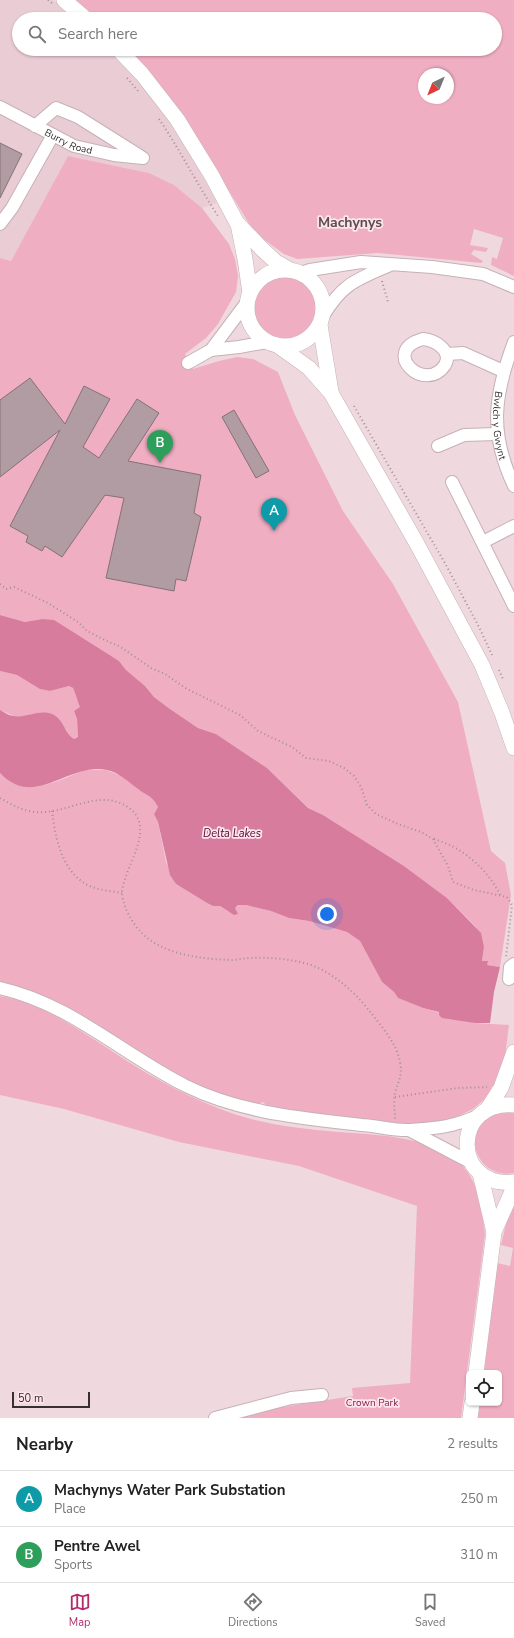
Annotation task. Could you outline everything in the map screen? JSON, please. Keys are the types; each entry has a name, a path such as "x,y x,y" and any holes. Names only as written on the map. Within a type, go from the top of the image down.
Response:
{"main road":[{"path":"64,0 78,12"},
{"path":"118,56 142,74 177,119 212,176 237,223 245,259 249,297 249,319 252,327 259,335 309,368 332,392 421,551 482,665 514,748"},
{"path":"237,223 276,262 311,279 318,288 322,297 324,307 321,320 314,333 298,344 288,346 272,343"},
{"path":"249,297 254,286 267,274 278,270 295,271"},
{"path":"321,320 332,392"},
{"path":"494,1232 476,1168 467,1151 467,1138 470,1126 483,1112 501,1088 514,1052"},
{"path":"483,1112 501,1105 514,1105"},
{"path":"476,1168 491,1180 504,1183 514,1182"},
{"path":"476,1370 494,1232 514,1188"},
{"path":"470,1418 472,1406"}],"street":[{"name":"Burry Road","path":"0,108 35,126 53,135 74,146 114,155 143,158 78,117 56,108 35,126"},
{"path":"0,224 12,208 53,135"},
{"path":"295,271 361,262 485,268 514,286"},
{"path":"321,320 332,301 345,287 356,280 391,264"},
{"path":"211,350 249,297"},
{"path":"188,363 211,350 272,343"},
{"name":"Bwlch y Gwynt","path":"513,345 503,371 497,408 497,434 504,460 514,486"},
{"path":"446,354 463,353 503,371"},
{"path":"438,446 464,435 497,434"},
{"path":"452,482 514,606"},
{"path":"483,542 514,526"},
{"path":"509,979 510,967 514,964"},
{"path":"0,988 17,992 56,1007 93,1028 145,1063 186,1086 242,1107 275,1114 409,1130 454,1125 483,1112"},
{"path":"409,1130 476,1168"},
{"path":"214,1418 291,1398 322,1395"}],"path":[{"path":"123,73 138,91"},
{"path":"157,115 176,144 204,195 220,220"},
{"path":"379,270 388,302"},
{"path":"0,584 6,589 14,587 48,603 78,622 88,631 120,646 151,668 164,674 187,689 240,715 258,731 292,747 306,758 329,761 341,766 354,776 361,787 367,805 376,814 398,824 422,832 433,839 465,852 484,870 501,896"},
{"path":"0,798 29,811 52,811 93,800 106,799 120,803 130,809 137,818 141,828 139,842 124,882 122,894 130,916 140,932 162,948 195,956 232,960 260,958 286,960 308,964 331,974 366,1006 394,1045 400,1061 401,1074 395,1097 396,1118 394,1128"},
{"path":"52,811 57,837 63,856 73,874 84,883 96,888 122,894"},
{"path":"433,839 448,866 453,882 474,890 507,897 512,905 506,960 514,964"},
{"path":"395,1097 458,1088"}],"shaded area":[{"path":"0,0 53,0 68,12 12,12 12,56 116,56 147,91 187,148 217,203 202,208 174,185 149,173 68,156 11,261 0,258"}],"green space":[{"path":"74,0 514,0 514,276 491,265 492,257 497,259 503,238 474,229 470,245 488,248 486,252 474,250 471,254 483,261 481,263 378,253 297,259 284,254 266,241 263,243 256,235 187,122 134,56 502,56 502,12 89,12"},
{"path":"68,156 149,173 174,185 202,208 229,244 235,259 238,276 236,292 218,324 206,338 185,354 193,369 237,357 253,359 278,372 295,415 343,511 393,584 458,702 491,851 505,863 511,895 500,967 487,965 482,961 484,947 476,927 447,898 404,866 323,815 308,808 267,768 216,734 198,728 170,709 154,697 145,686 126,670 119,661 42,619 25,622 0,615 0,258 11,261"},
{"path":"286,275 299,278 309,285 316,295 319,308 316,321 309,331 299,338 286,341 273,338 263,331 256,321 253,308 256,295 263,285 273,278"},
{"path":"0,671 17,675 41,689 50,691 69,686 73,688 81,707 74,711 77,719 78,737 74,739 69,736 66,729 24,716 14,716 0,710"},
{"path":"84,770 106,770 125,777 139,790 153,798 158,807 154,814 158,822 166,862 176,884 207,903 213,906 220,906 229,912 239,905 246,905 271,911 289,918 309,921 347,932 360,941 382,982 394,992 398,998 423,1008 475,1023 509,1025 506,1050 500,1075 491,1088 493,1089 486,1098 473,1109 454,1118 435,1123 414,1124 332,1118 271,1110 263,1102 254,1105 190,1083 0,984 0,773 10,781 30,787 52,783"},
{"name":"Crown Park","path":"0,996 33,1005 48,1012 162,1081 190,1096 234,1114 285,1126 396,1137 425,1144 452,1157 468,1172 473,1181 480,1202 485,1234 467,1370 466,1370 461,1418 235,1418 264,1410 353,1396 352,1388 410,1383 417,1206 299,1166 179,1142 64,1109 0,1095"},
{"path":"508,1112 514,1113 514,1173 501,1173 490,1169 482,1162 477,1153 475,1142 477,1132 483,1122 493,1115"},
{"path":"514,1205 514,1418 476,1418 478,1406 502,1406 502,1370 482,1370 497,1263 510,1266 513,1248 501,1245 507,1220"}],"water":[{"name":"Delta Lakes","path":"0,615 25,622 42,619 54,620 119,661 126,670 145,686 154,697 170,709 198,728 216,734 267,768 308,808 323,815 404,866 447,898 481,933 484,947 482,961 488,961 487,965 500,967 494,992 490,1023 475,1023 442,1018 439,1015 439,1012 423,1008 398,998 394,992 382,982 360,941 347,932 309,921 289,918 271,911 246,905 238,905 235,908 238,914 234,915 220,906 213,906 207,903 176,884 170,875 158,822 154,814 158,807 156,803 116,773 107,770 93,769 79,772 39,786 26,787 13,783 0,773 0,710 8,715 14,716 24,716 42,712 52,714 59,719 74,739 78,737 77,719 74,711 80,707 73,688 69,686 50,691 40,689 17,675 0,671"}],"building":[{"path":"0,143 22,154 0,198"},
{"path":"30,378 65,424 84,386 110,399 83,447 99,458 137,399 159,413 128,461 201,475 194,513 201,517 186,581 176,579 174,591 106,578 124,498 105,495 62,557 45,546 42,551 26,542 28,536 10,526 60,430 0,477 0,400"},
{"path":"234,410 269,471 256,478 222,417"}],"place":[{"name":"Pentre Awel","path":"160,463"},
{"name":"Machynys Water Park Substation","path":"274,531"}],"district":[{"name":"Machynys","path":"350,222"}]}
